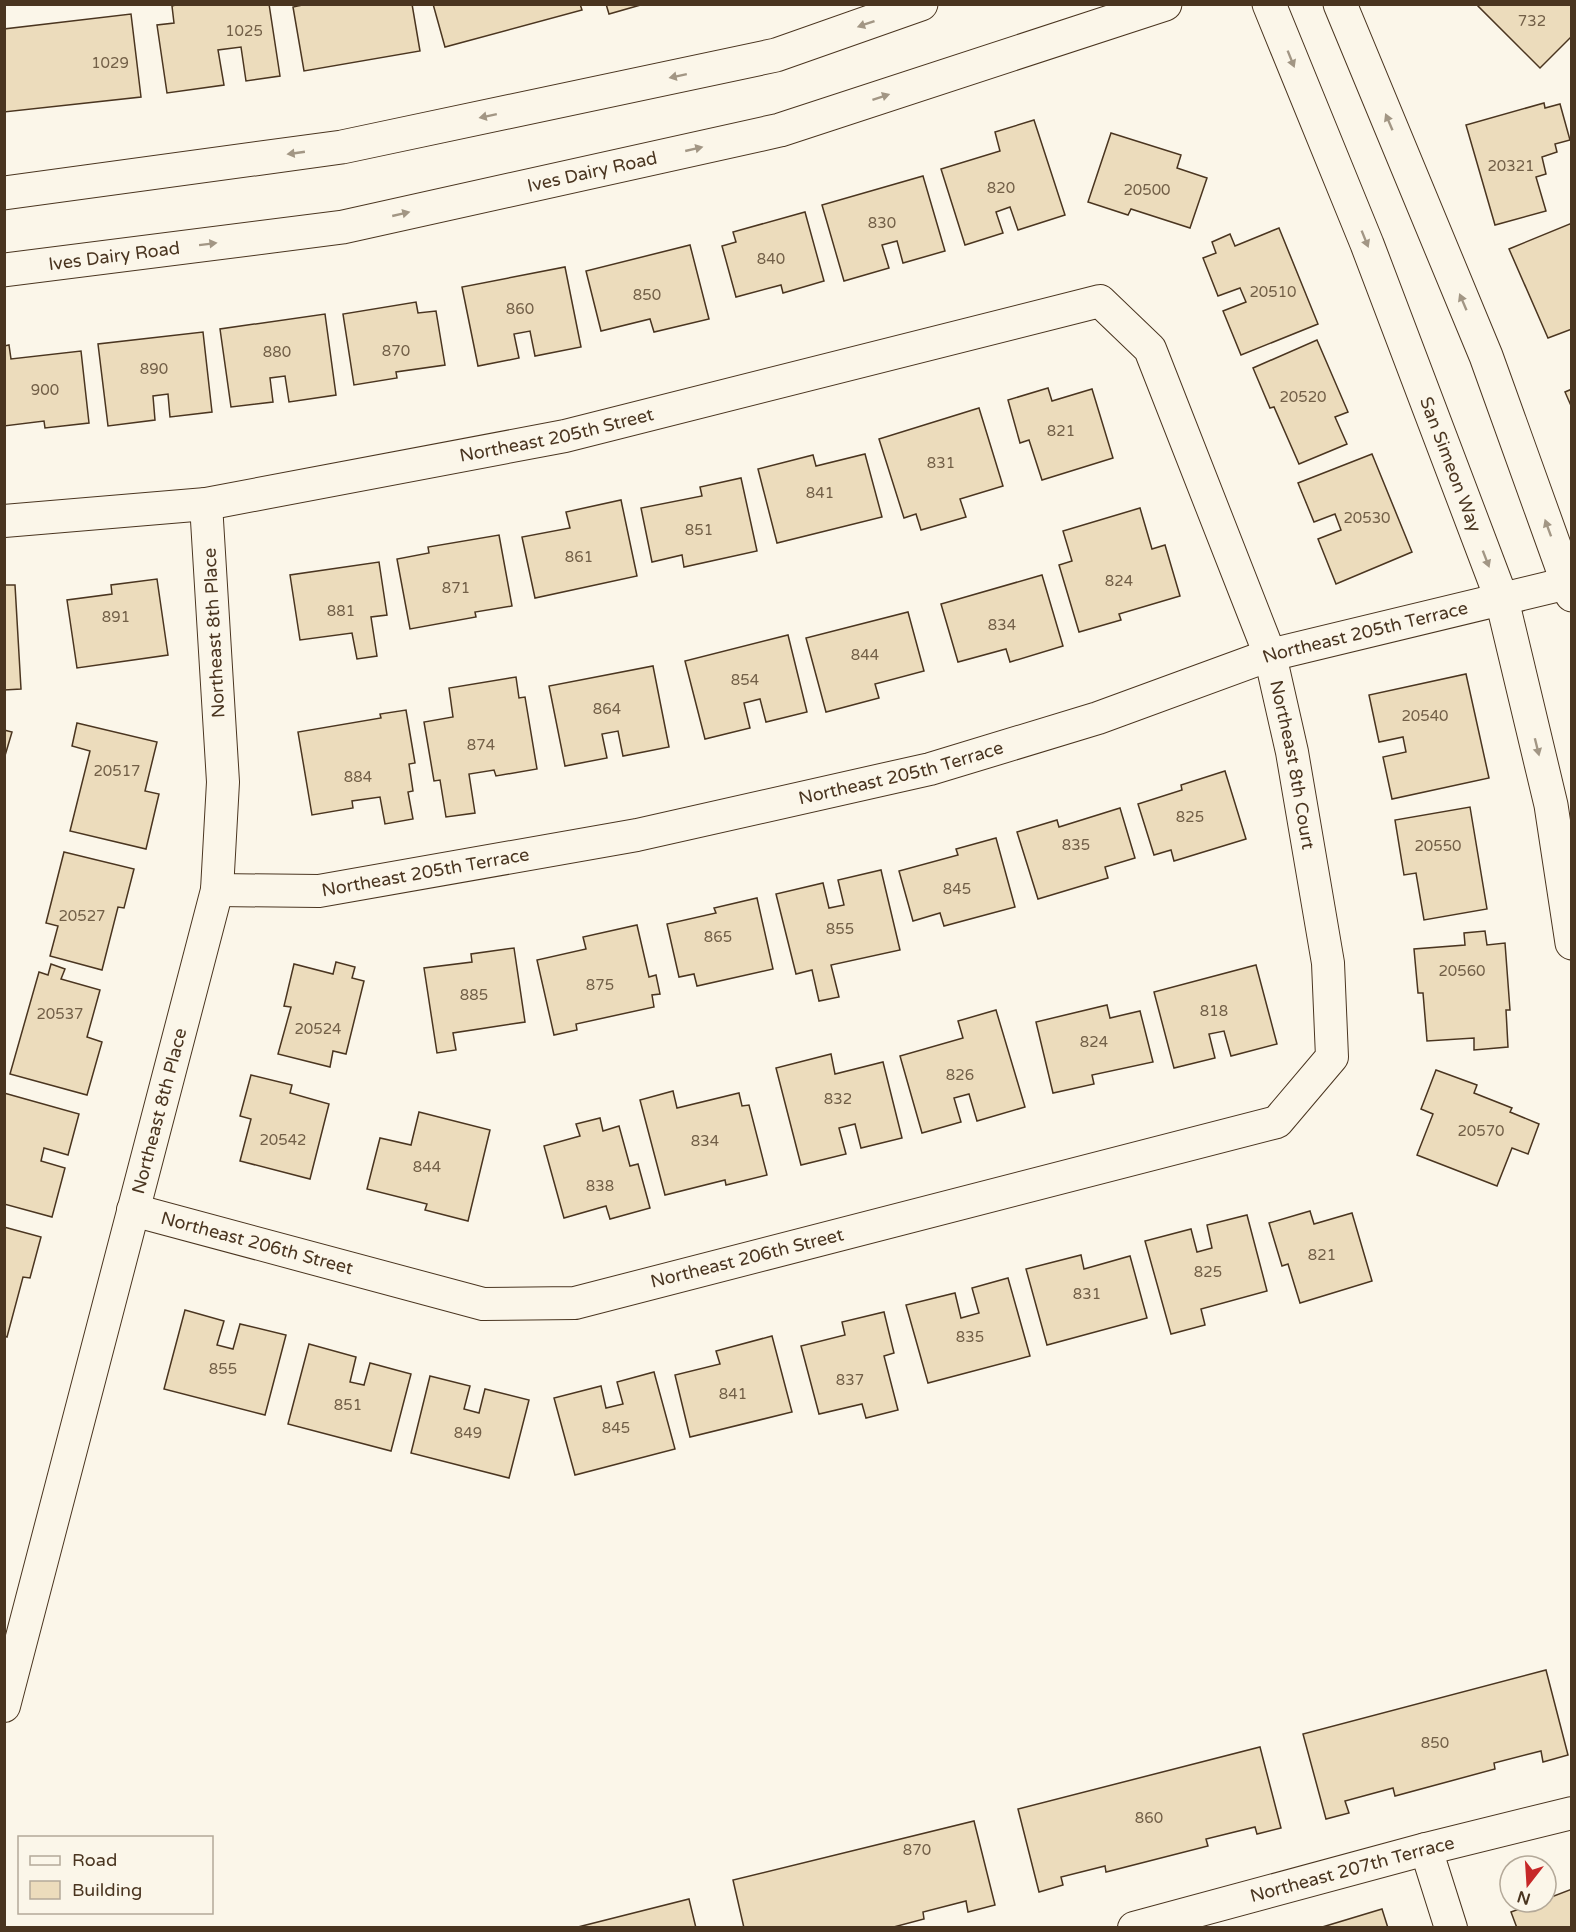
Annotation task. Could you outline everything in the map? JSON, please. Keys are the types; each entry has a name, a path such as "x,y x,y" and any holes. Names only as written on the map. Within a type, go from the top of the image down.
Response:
{"main road":[{"path":"4,193 342,147 776,55 921,4"},
{"name":"Ives Dairy Road","path":"4,270 343,227 780,130 1165,4"},
{"name":"San Simeon Way","path":"1269,4 1367,244 1502,600 1551,805 1572,943"},
{"path":"1340,4 1486,356 1570,589"}],"street":[{"name":"Northeast 205th Street","path":"4,521 207,504 565,436 1100,301"},
{"name":"Northeast 8th Court","path":"1100,301 1150,349 1270,655 1292,752 1328,963 1332,1057"},
{"name":"Northeast 8th Place","path":"4,1706 217,890 223,782 207,504"},
{"name":"Northeast 205th Terrace","path":"217,890 319,891 637,835 930,769 1098,718 1270,655 1502,600 1570,589"},
{"name":"Northeast 206th Street","path":"133,1210 483,1304 574,1303 1277,1122 1332,1057"},
{"name":"Northeast 207th Terrace","path":"1134,1928 1426,1849 1572,1813"},
{"path":"1426,1849 1451,1928"}],"building":[{"path":"179,4 269,4 280,76 246,81 241,47 218,50 224,85 167,93 157,25 174,23 172,6"},
{"path":"307,4 412,4 420,51 304,71 293,7"},
{"path":"433,4 580,4 582,10 445,47"},
{"path":"606,4 644,4 609,14"},
{"path":"1479,4 1572,4 1572,36 1540,68 1478,6"},
{"path":"131,14 141,97 4,112 4,29"},
{"path":"1544,103 1545,108 1560,104 1570,140 1555,144 1557,152 1542,157 1546,174 1536,177 1546,211 1495,225 1466,125"},
{"path":"1034,120 1065,215 1018,230 1010,207 996,212 1003,233 965,245 941,169 1000,151 995,132"},
{"path":"1111,133 1181,155 1177,168 1207,178 1190,228 1131,209 1128,215 1088,202"},
{"path":"923,176 945,251 903,263 897,241 882,245 889,268 844,281 822,205"},
{"path":"805,212 824,281 783,293 781,285 736,297 722,246 736,242 733,232"},
{"path":"1572,223 1572,329 1548,338 1509,249"},
{"path":"1279,228 1318,324 1241,355 1223,311 1246,302 1240,288 1218,296 1203,258 1216,253 1212,242 1230,234 1235,246"},
{"path":"690,245 709,319 654,332 650,319 601,331 586,271"},
{"path":"565,267 581,347 535,356 530,331 514,334 519,358 478,366 462,287"},
{"path":"416,302 418,313 436,311 445,365 396,372 397,378 354,385 343,314"},
{"path":"325,314 336,395 289,402 285,376 270,378 273,402 231,407 220,329"},
{"path":"203,332 212,412 170,417 168,394 153,396 155,420 108,426 98,344"},
{"path":"1317,340 1348,412 1335,417 1347,444 1299,464 1274,407 1270,408 1253,368"},
{"path":"9,345 11,359 81,351 89,423 45,428 44,421 4,426 4,346"},
{"path":"1048,388 1052,401 1092,389 1113,458 1042,480 1029,440 1020,443 1008,400"},
{"path":"1572,389 1572,408 1565,392"},
{"path":"979,408 1003,486 960,499 966,517 921,530 916,514 904,518 879,439"},
{"path":"865,454 882,517 777,543 758,469 813,455 816,466"},
{"path":"1372,454 1412,552 1336,584 1318,539 1341,530 1335,514 1314,522 1298,483"},
{"path":"741,478 757,551 684,567 682,555 652,562 641,508 702,496 700,487"},
{"path":"621,500 637,576 535,598 522,537 570,528 566,512"},
{"path":"1140,508 1152,549 1165,545 1180,596 1119,614 1121,620 1079,632 1059,565 1072,561 1063,531"},
{"path":"499,535 512,606 475,612 476,617 410,629 397,559 429,553 428,547"},
{"path":"379,562 387,615 371,617 377,656 357,659 352,633 300,640 290,575"},
{"path":"1042,575 1063,646 1010,662 1006,649 958,662 941,604"},
{"path":"157,579 168,655 77,668 67,600 112,594 111,585"},
{"path":"4,585 15,585 21,689 4,690"},
{"path":"908,612 924,671 875,684 879,698 826,712 806,638"},
{"path":"788,635 807,712 766,722 760,699 744,703 750,728 705,739 685,661"},
{"path":"653,666 669,747 623,756 618,731 602,734 607,758 565,766 549,686"},
{"path":"1466,674 1489,778 1392,799 1383,757 1406,752 1403,737 1379,742 1369,695"},
{"path":"516,677 519,698 525,697 537,769 496,776 494,770 469,774 475,813 446,817 440,780 434,781 424,722 453,717 449,688"},
{"path":"406,710 415,763 409,764 413,791 408,792 413,819 385,824 380,797 352,801 353,808 312,815 298,732 381,718 380,714"},
{"path":"77,723 157,742 145,791 159,794 146,849 70,831 90,751 72,746"},
{"path":"4,730 12,732 4,759"},
{"path":"1225,771 1246,839 1174,861 1171,850 1154,855 1138,804 1182,790 1181,785"},
{"path":"1470,807 1487,909 1424,920 1416,873 1404,875 1395,820"},
{"path":"1120,808 1135,858 1105,867 1108,878 1038,899 1017,832 1057,820 1059,827"},
{"path":"996,838 1015,907 944,926 940,913 913,921 899,871 958,855 956,849"},
{"path":"64,852 134,869 124,908 118,907 102,970 50,956 58,926 46,923"},
{"path":"881,870 900,950 831,965 839,997 819,1001 812,970 796,974 776,894 823,883 829,908 844,905 838,880"},
{"path":"757,898 773,969 697,986 694,974 679,977 667,924 716,913 714,908"},
{"path":"637,925 649,977 656,975 660,994 652,995 654,1007 576,1024 577,1030 554,1035 537,960 586,949 583,937"},
{"path":"1485,931 1487,945 1505,943 1510,1010 1506,1010 1508,1047 1474,1050 1474,1038 1427,1041 1423,993 1418,993 1414,949 1465,945 1464,933"},
{"path":"514,948 525,1022 453,1033 456,1050 437,1053 424,968 472,962 471,954"},
{"path":"336,962 355,967 352,978 364,981 346,1054 333,1051 330,1067 278,1054 291,1007 284,1006 294,964 333,974"},
{"path":"51,964 65,969 61,979 100,990 87,1037 102,1042 87,1095 10,1074 39,972 48,975"},
{"path":"1256,965 1277,1044 1231,1056 1224,1031 1209,1034 1215,1058 1174,1068 1154,992"},
{"path":"1107,1005 1110,1018 1140,1011 1153,1062 1092,1075 1094,1084 1053,1093 1036,1022"},
{"path":"996,1010 1025,1107 977,1121 969,1094 954,1098 961,1122 922,1133 900,1056 963,1038 958,1021"},
{"path":"831,1054 835,1074 883,1062 902,1138 861,1148 855,1124 839,1128 846,1154 801,1165 776,1068"},
{"path":"1436,1070 1477,1085 1474,1093 1512,1108 1510,1112 1539,1124 1528,1154 1512,1148 1497,1186 1417,1155 1433,1114 1421,1109"},
{"path":"251,1075 292,1085 290,1093 329,1104 310,1179 240,1161 251,1119 240,1116"},
{"path":"673,1091 677,1108 739,1093 742,1106 749,1105 767,1175 726,1185 725,1180 665,1195 640,1100"},
{"path":"4,1093 79,1114 68,1155 44,1148 41,1161 65,1168 52,1217 4,1204"},
{"path":"419,1112 490,1130 468,1221 425,1210 427,1204 367,1189 380,1138 411,1145"},
{"path":"600,1118 603,1131 619,1126 630,1166 638,1164 650,1208 610,1219 606,1206 564,1218 544,1146 580,1136 576,1124"},
{"path":"1310,1211 1314,1224 1352,1213 1372,1281 1300,1303 1288,1264 1282,1266 1269,1223"},
{"path":"1247,1215 1267,1291 1201,1309 1205,1325 1171,1334 1145,1241 1191,1229 1197,1252 1212,1248 1207,1225"},
{"path":"4,1227 41,1237 30,1278 23,1277 7,1337 4,1336"},
{"path":"1081,1255 1084,1269 1130,1256 1147,1318 1047,1345 1026,1269"},
{"path":"1008,1278 1030,1356 928,1383 906,1305 955,1293 961,1318 979,1313 972,1288"},
{"path":"185,1310 224,1321 217,1345 233,1349 240,1324 286,1335 265,1415 164,1389"},
{"path":"884,1312 894,1353 884,1356 898,1410 866,1418 862,1404 819,1414 801,1346 845,1335 842,1322"},
{"path":"772,1336 792,1412 690,1437 675,1375 720,1364 716,1351"},
{"path":"309,1344 356,1357 350,1382 364,1385 370,1363 411,1374 391,1451 288,1424"},
{"path":"654,1372 675,1449 575,1475 554,1398 601,1386 606,1408 623,1404 617,1382"},
{"path":"430,1376 470,1386 464,1409 479,1413 485,1389 529,1400 509,1478 411,1453"},
{"path":"1546,1670 1568,1755 1543,1762 1541,1751 1494,1763 1495,1769 1395,1796 1393,1788 1345,1801 1349,1813 1326,1819 1303,1734"},
{"path":"1260,1747 1281,1828 1257,1834 1255,1827 1206,1839 1208,1846 1106,1872 1105,1866 1061,1877 1063,1885 1039,1892 1018,1809"},
{"path":"974,1821 995,1905 968,1912 966,1901 923,1912 924,1919 890,1928 744,1928 733,1880"},
{"path":"1572,1889 1572,1928 1517,1928 1512,1914 1558,1914 1558,1894"},
{"path":"689,1899 696,1928 574,1928"},
{"path":"1382,1909 1388,1928 1319,1928"}]}
